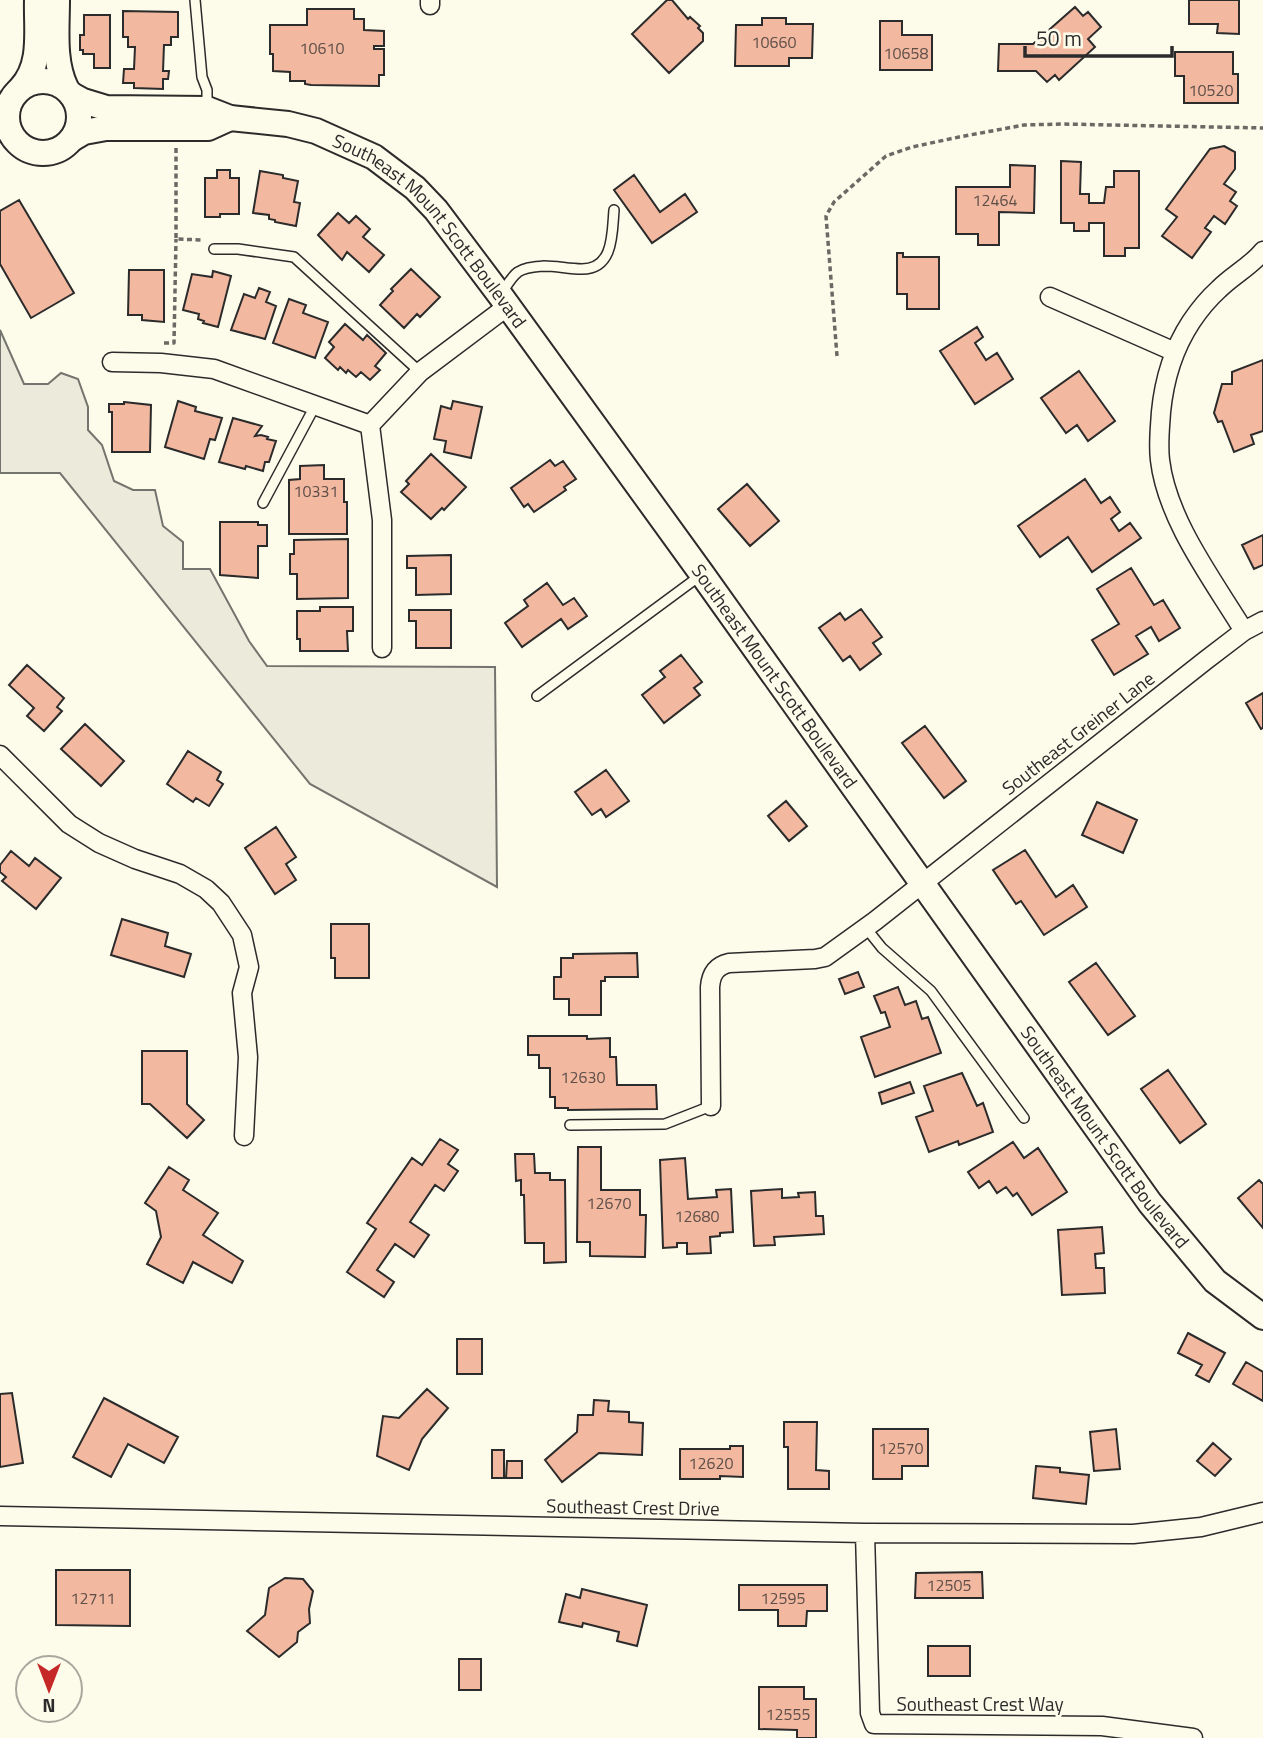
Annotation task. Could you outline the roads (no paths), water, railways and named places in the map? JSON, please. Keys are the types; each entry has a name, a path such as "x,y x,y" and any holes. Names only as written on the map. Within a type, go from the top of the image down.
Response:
{"main road":[{"path":"37,0 36,59 31,77 12,95 8,112 10,130 7,135 21,146 38,153 57,150 72,139 79,122 77,103 60,76 57,60 57,0"},
{"path":"12,95 30,83 48,81 69,92"},
{"name":"Southeast Mount Scott Boulevard","path":"69,92 83,101 106,108 218,113 279,122 316,131 374,157 415,188 436,210 504,301 1177,1238 1215,1281 1263,1317"},
{"name":"Southeast Mount Scott Boulevard","path":"72,139 84,132 106,128 208,128 218,113"}],"street":[{"path":"1244,631 1180,524 1166,489 1160,460 1160,431 1163,393 1175,352 1191,323 1219,288 1258,258 1263,251"},
{"path":"1050,297 1175,352"},
{"path":"370,425 420,372 504,301"},
{"path":"112,362 161,363 214,369 370,425"},
{"path":"370,425 382,520 382,648"},
{"name":"Southeast Greiner Lane","path":"711,1106 710,987 714,971 729,962 825,957 866,928 1244,631 1263,621"},
{"path":"0,755 69,824 99,843 180,874 206,889 221,903 242,935 249,967 242,993 248,1057 244,1136"},
{"name":"Southeast Crest Drive","path":"0,1516 865,1533 1133,1534 1201,1527 1263,1512"},
{"name":"Southeast Crest Way","path":"865,1533 870,1713 874,1724 1102,1726 1193,1738"}],"lane":[{"path":"195,0 202,77 218,113"},
{"path":"504,301 513,276 528,267 584,269 601,263 608,256 612,242 614,210"},
{"path":"214,249 238,249 293,257 420,372"},
{"path":"263,503 315,406"},
{"path":"537,696 702,574"},
{"path":"866,928 881,948 931,991 1024,1118"},
{"path":"570,1125 665,1124 711,1106"}]}
